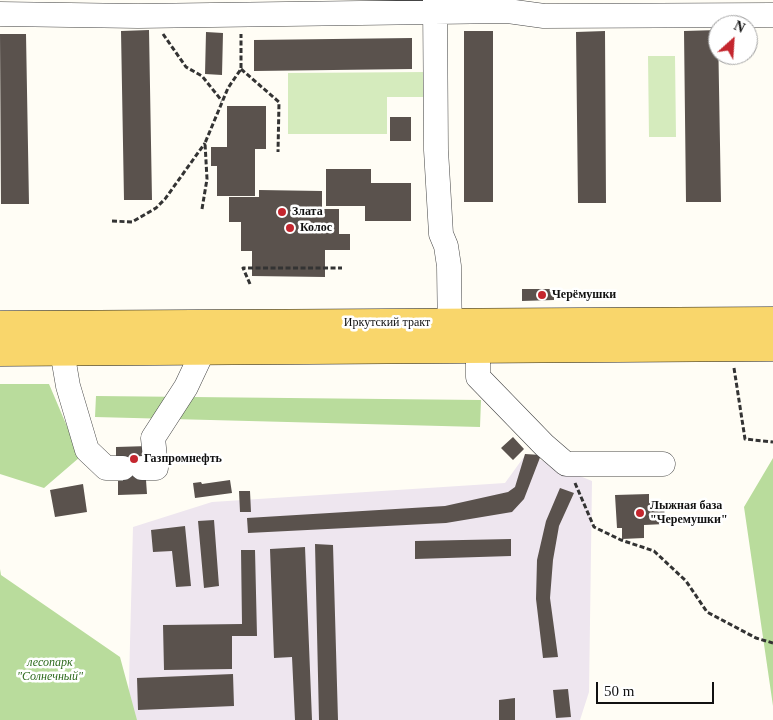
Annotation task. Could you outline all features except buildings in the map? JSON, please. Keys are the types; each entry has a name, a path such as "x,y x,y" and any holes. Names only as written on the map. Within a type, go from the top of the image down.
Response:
{"main road":[{"name":"Иркутский тракт","path":"0,352 203,351 450,336 773,320"},
{"name":"Иркутский тракт","path":"0,325 450,336 478,349 773,347"}],"street":[{"path":"435,6 436,150 441,234 446,246 449,266 450,336"},
{"path":"0,14 138,16 435,6 508,11 544,16 773,15"},
{"path":"478,349 478,377 544,445 566,464 663,464"},
{"path":"62,352 68,386 87,450 106,468 156,468 153,438 186,386 203,351"}],"path":[{"path":"112,221 132,222 156,208 165,200 205,142 228,88 241,69 241,13"},
{"path":"138,16 163,34 186,67 202,76 222,102"},
{"path":"241,69 279,102 278,152"},
{"path":"202,208 206,178 205,142"},
{"path":"250,284 243,268 342,268"},
{"path":"734,368 745,439 773,442"},
{"path":"566,464 594,526 621,540 654,551 686,581 707,612 756,638 773,643"}],"shaded area":[{"path":"526,454 592,481 589,692 580,720 128,720 133,527 212,502 505,483"}],"green space":[{"path":"648,56 675,56 676,137 649,137"},
{"path":"428,72 428,97 387,97 387,134 288,134 288,73"},
{"path":"0,384 49,384 80,457 44,488 0,474"},
{"path":"96,396 481,400 480,427 95,417"},
{"path":"773,458 773,706 744,507"},
{"name":"лесопарк \"Солнечный\"","path":"0,569 1,575 120,657 137,720 0,720"}],"place":[{"name":"Злата","path":"282,212"},
{"name":"Колос","path":"290,228"},
{"name":"Черёмушки","path":"542,295"},
{"name":"Газпромнефть","path":"134,459"},
{"name":"Лыжная база \"Черемушки\"","path":"640,513"}]}
